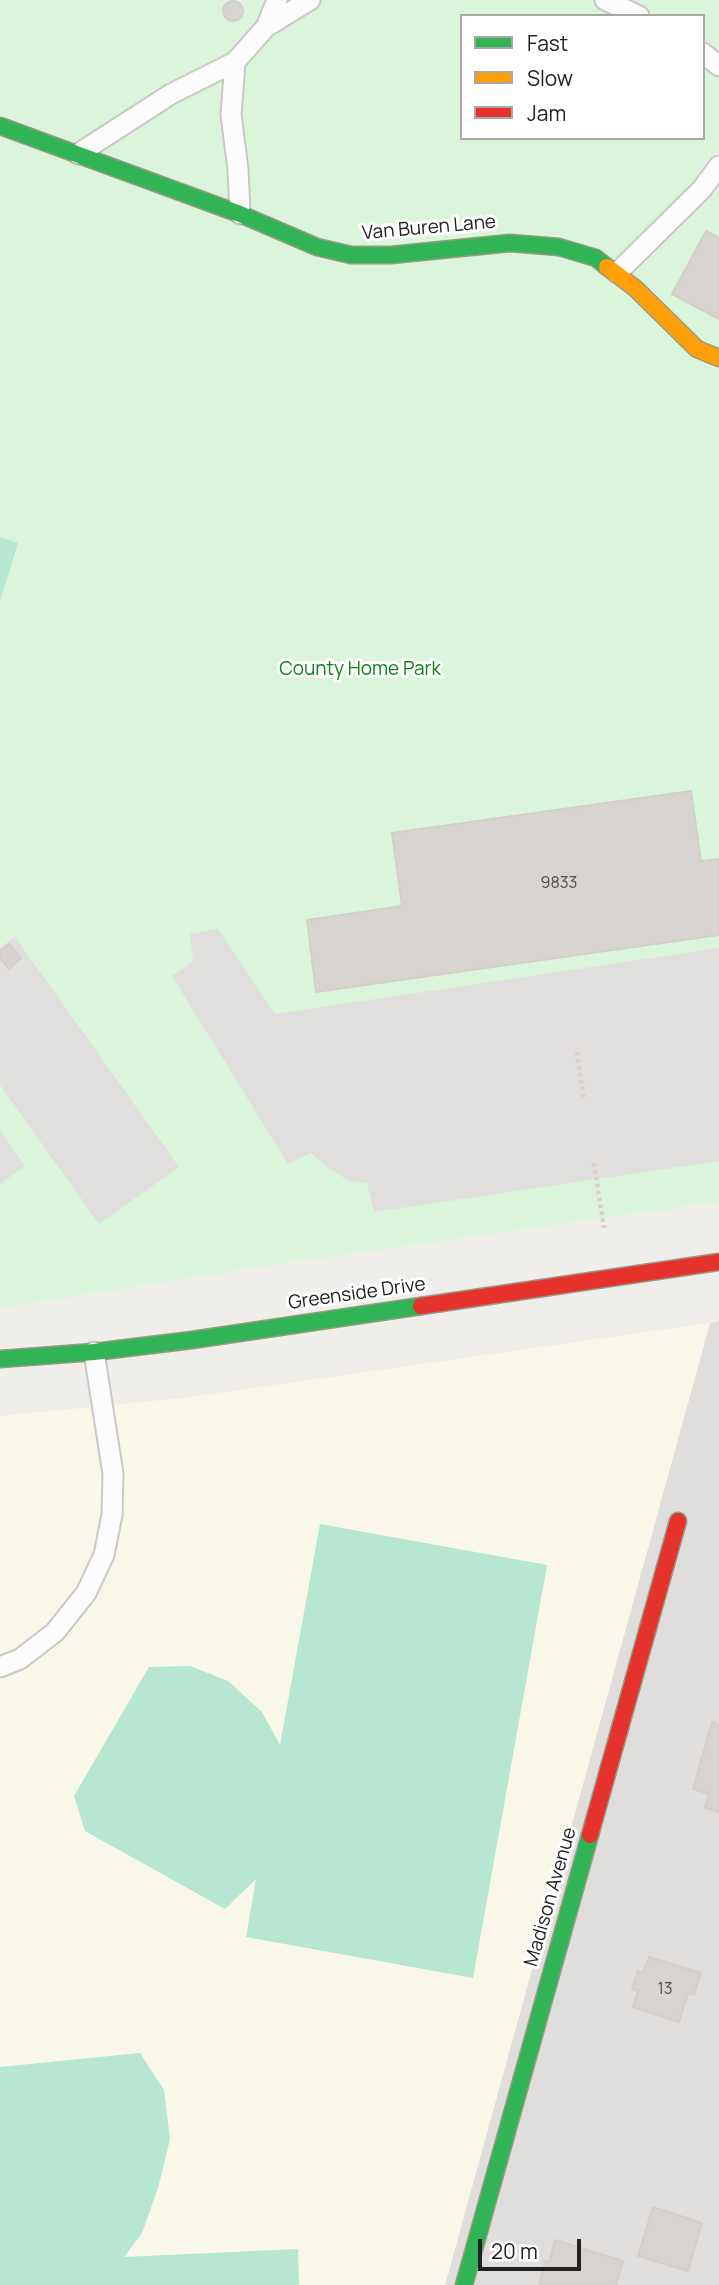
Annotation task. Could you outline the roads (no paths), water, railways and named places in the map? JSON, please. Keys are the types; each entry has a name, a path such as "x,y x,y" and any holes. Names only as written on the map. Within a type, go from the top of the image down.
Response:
{"street":[{"name":"Van Buren Lane","path":"0,126 240,214 317,247 351,255 391,255 510,243 572,250 596,258 617,273 697,349 719,358"},
{"name":"Greenside Drive","path":"0,1359 94,1352 205,1338 719,1262"},
{"name":"Madison Avenue","path":"464,2285 678,1521"}],"lane":[{"path":"266,27 277,0"},
{"path":"77,155 171,94 235,62 266,27 310,0"},
{"path":"605,0 635,14"},
{"path":"705,55 719,66"},
{"path":"235,62 231,115 240,214"},
{"path":"617,273 702,189 719,166"},
{"path":"0,1667 20,1659 55,1632 86,1593 104,1555 113,1515 113,1474 94,1352"}],"park label":[{"name":"County Home Park","path":"360,670"}]}
